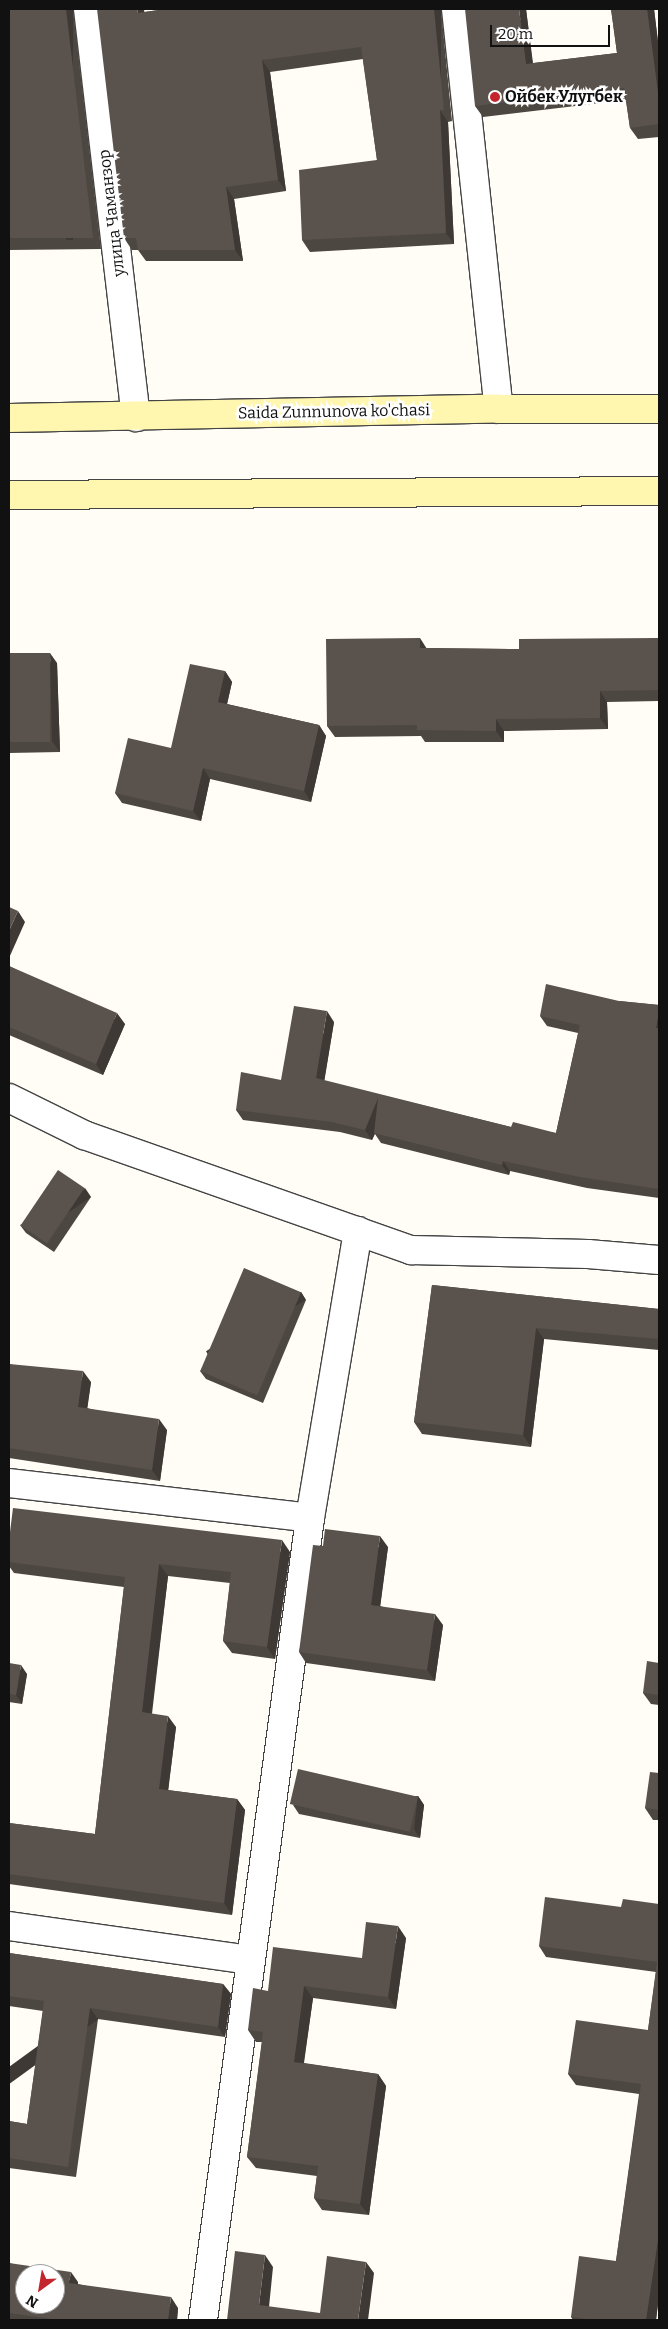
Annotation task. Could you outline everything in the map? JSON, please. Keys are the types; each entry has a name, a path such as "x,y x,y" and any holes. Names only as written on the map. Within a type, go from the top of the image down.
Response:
{"main road":[{"name":"Saida Zunnunova ko'chasi","path":"9,418 499,409 659,409"},
{"path":"9,495 659,491"}],"street":[{"name":"улица Чаманзор","path":"88,9 136,417"},
{"path":"456,9 499,409"},
{"path":"9,1098 84,1135 411,1250 588,1254 659,1260"},
{"path":"203,2320 310,1518 358,1231"},
{"path":"9,1483 310,1518"},
{"path":"9,1926 250,1960"}],"building":[{"path":"9,9 66,9 93,238 9,238"},
{"path":"97,9 137,9 138,13 166,9 434,9 444,110 440,110 446,233 302,240 299,170 377,160 361,47 262,60 278,180 226,187 235,250 138,250 136,238 124,238"},
{"path":"465,9 519,9 526,64 617,53 611,9 647,9 659,93 659,124 630,128 624,88 475,106"},
{"path":"420,638 420,648 519,649 519,639 659,638 659,690 600,691 600,718 496,719 496,731 417,730 417,725 327,726 326,639"},
{"path":"9,653 50,653 50,742 9,742"},
{"path":"190,664 225,671 218,702 319,725 304,791 203,768 193,811 115,793 128,738 171,748"},
{"path":"9,907 18,911 9,931"},
{"path":"9,966 117,1013 96,1064 9,1027"},
{"path":"546,984 619,1001 659,1005 656,1028 659,1028 659,1189 580,1177 503,1161 502,1165 374,1133 378,1098 365,1130 332,1122 236,1110 241,1072 281,1080 294,1006 327,1011 316,1078 511,1127 513,1122 556,1133 580,1025 540,1016"},
{"path":"58,1170 85,1188 47,1243 21,1226"},
{"path":"244,1268 301,1292 257,1395 200,1371"},
{"path":"432,1285 659,1309 659,1339 536,1328 523,1435 414,1422"},
{"path":"9,1364 83,1371 78,1407 159,1419 152,1470 9,1448"},
{"path":"13,1508 282,1540 267,1647 223,1641 231,1572 159,1564 142,1712 168,1716 159,1789 237,1799 224,1903 9,1874 9,1823 95,1834 125,1577 9,1562 9,1540"},
{"path":"325,1529 380,1536 371,1605 435,1614 427,1670 299,1652 313,1545 323,1546"},
{"path":"647,1661 659,1663 659,1695 643,1693"},
{"path":"9,1663 21,1665 16,1695 9,1694"},
{"path":"298,1769 418,1797 410,1832 290,1804"},
{"path":"650,1772 659,1773 659,1810 645,1808"},
{"path":"545,1897 621,1907 623,1899 659,1904 659,2233 646,2320 593,2320 571,2317 579,2256 616,2261 641,2084 568,2074 576,2020 648,2030 657,1962 539,1946"},
{"path":"366,1922 398,1926 388,1997 304,1986 294,2062 378,2074 360,2204 314,2198 318,2166 247,2157 263,2032 248,2030 253,1988 268,1991 273,1947 362,1958"},
{"path":"9,1953 223,1984 218,2027 90,2008 68,2167 9,2158 9,2121 27,2124 44,2001 9,1996"},
{"path":"235,2251 265,2255 259,2305 320,2313 327,2256 366,2262 358,2320 227,2320"},
{"path":"9,2263 16,2264 15,2314 9,2313"},
{"path":"65,2271 71,2272 69,2283 171,2297 168,2320 59,2320 16,2314 65,2314"}],"place":[{"name":"Ойбек Улугбек","path":"495,97"}]}
